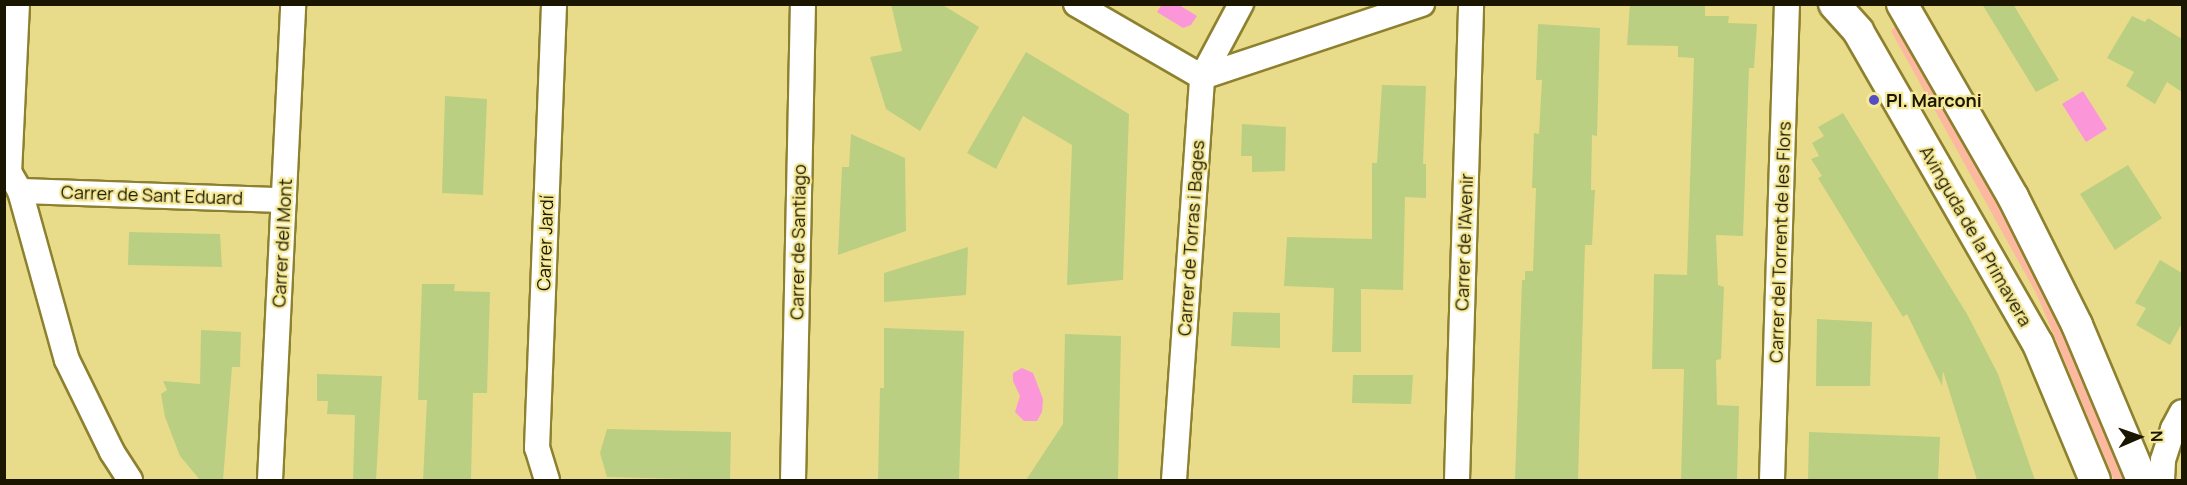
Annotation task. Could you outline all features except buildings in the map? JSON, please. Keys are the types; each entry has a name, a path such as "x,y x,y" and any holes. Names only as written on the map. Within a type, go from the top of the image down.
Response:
{"street":[{"path":"17,4 11,177 67,360 112,452 130,480"},
{"name":"Carrer del Mont","path":"270,480 293,4"},
{"name":"Carrer Jardí","path":"547,480 537,448 554,4"},
{"name":"Carrer de Santiago","path":"794,480 803,4"},
{"path":"1076,4 1202,77 1422,4"},
{"name":"Carrer de Torras i Bages","path":"1174,480 1202,77 1241,4"},
{"name":"Carrer de l'Avenir","path":"1457,480 1471,4"},
{"name":"Carrer del Torrent de les Flors","path":"1772,480 1787,4"},
{"name":"Avinguda de la Primavera","path":"1834,4 1858,31 2038,344 2095,480"},
{"path":"1902,4 2013,197 2077,325 2142,480"},
{"name":"Carrer de Sant Eduard","path":"11,177 284,201"},
{"path":"2162,480 2163,460 2173,429 2182,412"}],"shaded area":[{"path":"1162,4 1179,5 1197,16 1191,25 1183,28 1157,12"},
{"path":"1896,26 1934,83 1984,172 2073,341 2129,480 2114,480 2037,295 1891,31"},
{"path":"2083,91 2107,129 2086,142 2062,104"},
{"path":"1022,368 1033,373 1043,399 1042,412 1037,421 1024,421 1015,412 1020,396 1013,381 1013,373"}],"place":[{"name":"Pl. Marconi","path":"1874,100"}]}
